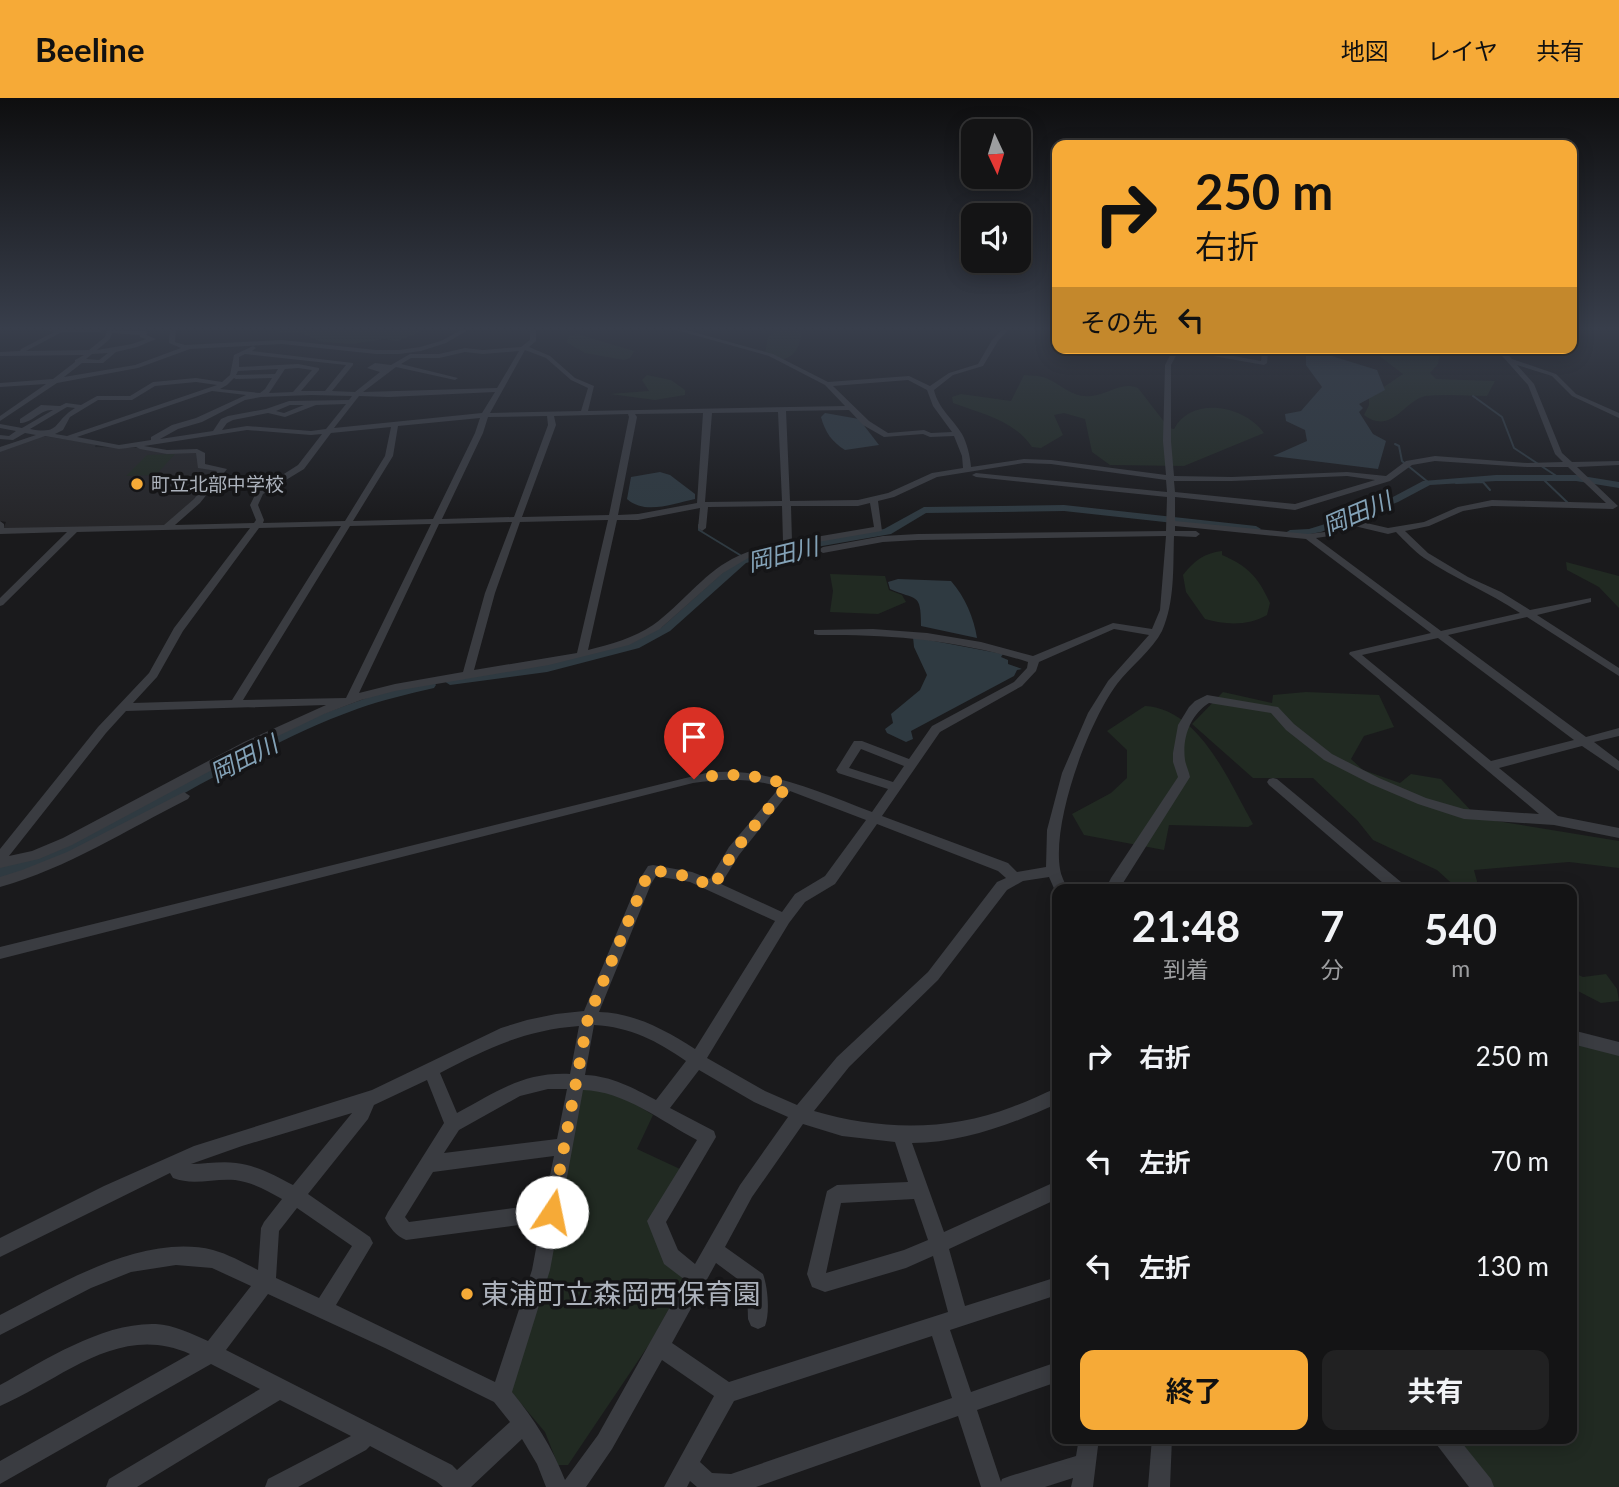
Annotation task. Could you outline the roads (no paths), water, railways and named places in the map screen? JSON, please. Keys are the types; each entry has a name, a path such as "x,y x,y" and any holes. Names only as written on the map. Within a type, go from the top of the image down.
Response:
{"street":[{"path":"0,419 34,395"},
{"path":"0,450 60,428 67,416 106,396 132,398 137,395"},
{"path":"184,395 194,396"},
{"path":"69,437 197,395"},
{"path":"152,442 174,427 199,420 243,398 264,395"},
{"path":"0,858 102,730 153,675 178,630 260,520 254,505 260,493 301,467 356,395"},
{"path":"345,701 437,521 485,415 497,395"},
{"path":"584,413 590,395"},
{"path":"839,395 866,423 887,436 924,432 930,435 958,434"},
{"path":"931,395 958,434 968,457 967,470"},
{"path":"1059,884 1054,871 1053,830 1068,773 1080,742 1112,684 1156,633 1165,610 1172,495 1169,478 1168,395"},
{"path":"1535,395 1556,449 1567,463 1616,508"},
{"path":"1573,395 1619,416"},
{"path":"216,432 224,421 231,418 268,411 285,415 320,401 350,402"},
{"path":"0,437 10,438 22,426 62,408 82,407"},
{"path":"0,426 22,426 47,434 111,446 138,445 247,428 310,433 485,415 853,408"},
{"path":"778,409 782,410 788,545"},
{"path":"702,528 708,413 705,411"},
{"path":"582,655 633,417 630,412"},
{"path":"468,673 490,593 552,425 551,414"},
{"path":"236,703 389,456 395,424"},
{"path":"138,445 161,452 198,451 201,453 201,466 223,469 197,501 167,527"},
{"path":"967,470 972,474 1295,507 1387,479 1396,475 1403,467 1418,461 1451,460 1536,466 1619,463"},
{"path":"0,524 0,531 638,517 702,505 849,504 874,500 935,475 1042,461 1169,478 1232,479 1347,474 1387,479"},
{"path":"0,863 55,848 270,736 345,701 414,683 582,655 644,636 660,628 734,561 788,545 879,529 874,500"},
{"path":"823,550 906,538 1171,524 1308,537 1327,534 1349,522 1379,530 1426,524 1461,509 1488,503 1616,508"},
{"path":"1171,524 1196,534"},
{"path":"1398,529 1425,555 1465,579 1498,594 1619,673"},
{"path":"0,603 75,530"},
{"path":"1308,537 1619,768"},
{"path":"1554,820 1354,655 1588,600"},
{"path":"818,632 911,633 1010,652 1034,660 1113,626 1156,633"},
{"path":"659,1109 697,1060 784,919 800,898 830,880 940,725 1018,684 1032,669 1034,660"},
{"path":"1116,884 1184,777 1179,761 1184,722 1187,714 1207,699 1273,710 1328,757 1415,799 1464,814 1554,820 1619,833"},
{"path":"124,707 345,701"},
{"path":"1489,766 1619,732"},
{"path":"895,787 842,770 858,744 910,764"},
{"path":"0,953 694,779 743,774 758,775 874,817 1003,867 1015,878"},
{"path":"1273,782 1389,884"},
{"path":"713,887 734,851 788,785"},
{"path":"0,882 79,853 184,796"},
{"path":"500,1395 541,1270 588,1018 645,881 653,870 692,877 784,919"},
{"path":"573,1487 605,1442 746,1191 799,1116 843,1062 933,976 995,893 1015,878 1054,871"},
{"path":"0,1248 175,1164 221,1145 368,1099 501,1033 550,1021 588,1018 617,1020 646,1027 758,1098 799,1116 875,1135 948,1133 1026,1113 1052,1099"},
{"path":"1577,1037 1619,1049"},
{"path":"430,1070 453,1124"},
{"path":"552,1212 406,1231 394,1218 453,1124 517,1089 548,1082 601,1083 659,1109 708,1137 656,1221 671,1257 696,1277"},
{"path":"0,1473 211,1353 266,1282 270,1228 362,1113 368,1099"},
{"path":"901,1136 939,1245 959,1318"},
{"path":"428,1164 565,1146"},
{"path":"175,1164 179,1172 186,1173 242,1173 295,1197 364,1243 322,1310"},
{"path":"920,1190 837,1194 832,1197 816,1274 819,1280 825,1283 906,1259 1052,1192"},
{"path":"712,1249 756,1281 758,1319"},
{"path":"0,1325 85,1281 146,1259 176,1256 213,1259 392,1341 500,1395 524,1423 545,1457 557,1487"},
{"path":"675,1487 727,1393 1052,1288"},
{"path":"938,1324 992,1487"},
{"path":"0,1396 89,1349 109,1341 154,1334 177,1339 211,1353 444,1473 456,1486 524,1423"},
{"path":"658,1345 727,1393"},
{"path":"688,1465 708,1483 731,1485 1052,1373"},
{"path":"117,1487 279,1389"},
{"path":"276,1487 359,1443 368,1434"},
{"path":"1082,1487 1088,1444"},
{"path":"1159,1487 1162,1444"},
{"path":"1449,1444 1483,1487"},
{"path":"1010,1487 1085,1464"}],"waterway":[{"path":"1473,396 1502,417 1514,448 1561,479"},
{"path":"1395,444 1399,446 1402,461 1428,482"},
{"name":"岡田川","path":"1290,533 1309,532 1326,527 1395,500 1430,482 1496,478 1576,478 1619,485"},
{"name":"岡田川","path":"1452,480 1456,483 1483,482 1490,490"},
{"path":"1544,480 1568,503"},
{"name":"岡田川","path":"450,681 547,668 635,645 666,629 742,561 787,549 887,532 924,510 1064,508 1256,529"},
{"path":"699,525 699,530 740,555"},
{"name":"岡田川","path":"0,872 36,862 70,848 243,755 315,721 391,694 430,685"}],"place":[{"name":"町立北部中学校","path":"137,484"},
{"name":"東浦町立森岡西保育園","path":"467,1294"}]}
